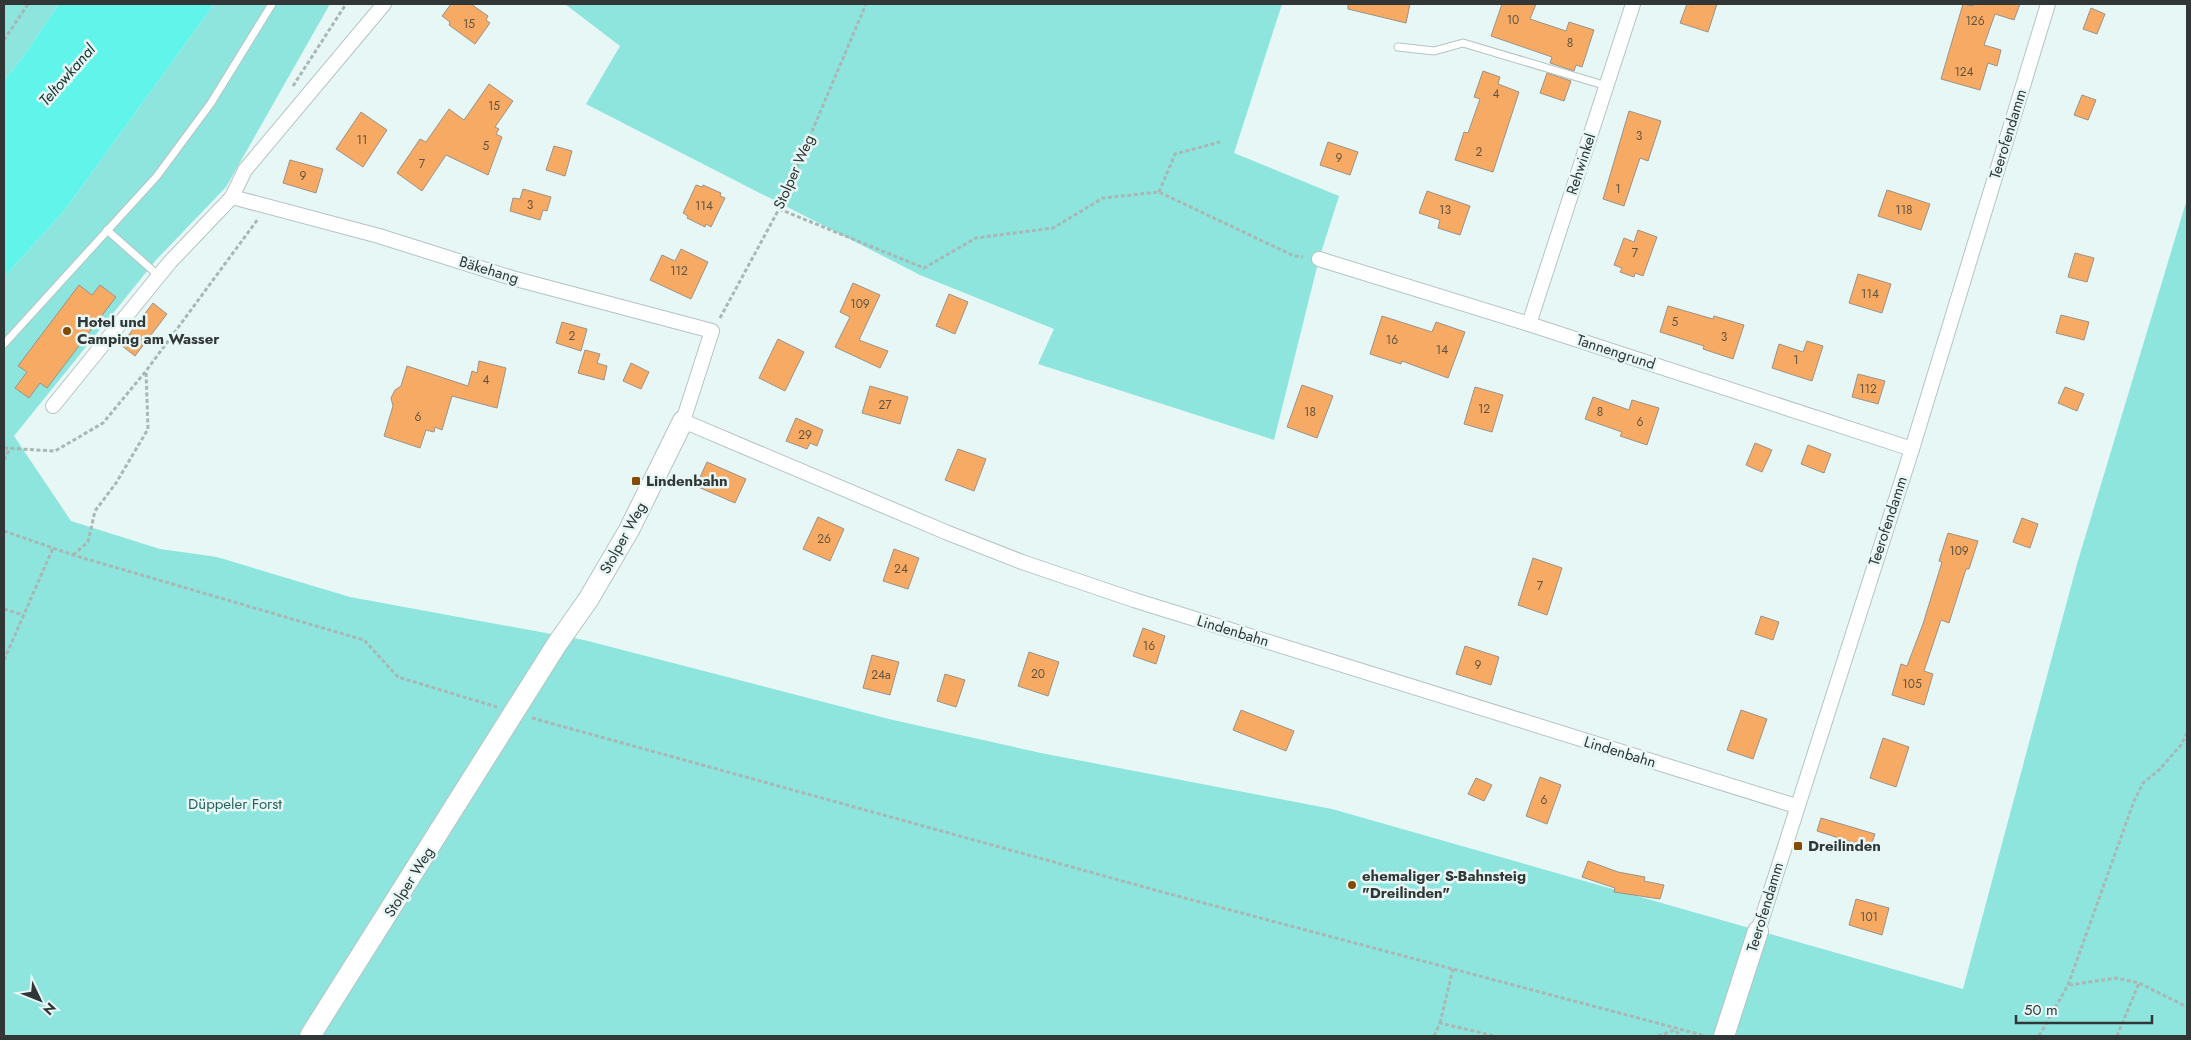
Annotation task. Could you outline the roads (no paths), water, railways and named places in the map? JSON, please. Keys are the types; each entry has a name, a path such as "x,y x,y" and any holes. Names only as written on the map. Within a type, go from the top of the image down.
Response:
{"street":[{"path":"53,406 159,276 232,197 245,170 384,4"},
{"name":"Rehwinkel","path":"1529,324 1633,4"},
{"name":"Teerofendamm","path":"1724,1036 1912,448 2048,4"},
{"name":"Bäkehang","path":"232,197 379,236 512,278 712,332"},
{"name":"Tannengrund","path":"1319,259 1529,324 1912,448"},
{"name":"Stolper Weg","path":"310,1036 557,644 588,600 630,530 684,421 712,332"},
{"name":"Lindenbahn","path":"684,421 948,534 1022,562 1152,606 1796,806"}],"lane":[{"path":"4,344 157,176 205,110 272,4"},
{"path":"1398,47 1434,50 1463,43 1607,86"},
{"path":"107,230 159,276"}],"water":[{"name":"Teltowkanal","path":"59,4 214,4 64,211 4,277 4,81 23,57"}],"place":[{"name":"Hotel und Camping am Wasser","path":"67,331"},
{"name":"Lindenbahn","path":"636,481"},
{"name":"Dreilinden","path":"1798,846"},
{"name":"ehemaliger S-Bahnsteig \"Dreilinden\"","path":"1352,885"}],"park label":[{"name":"Düppeler Forst","path":"235,804"}]}
